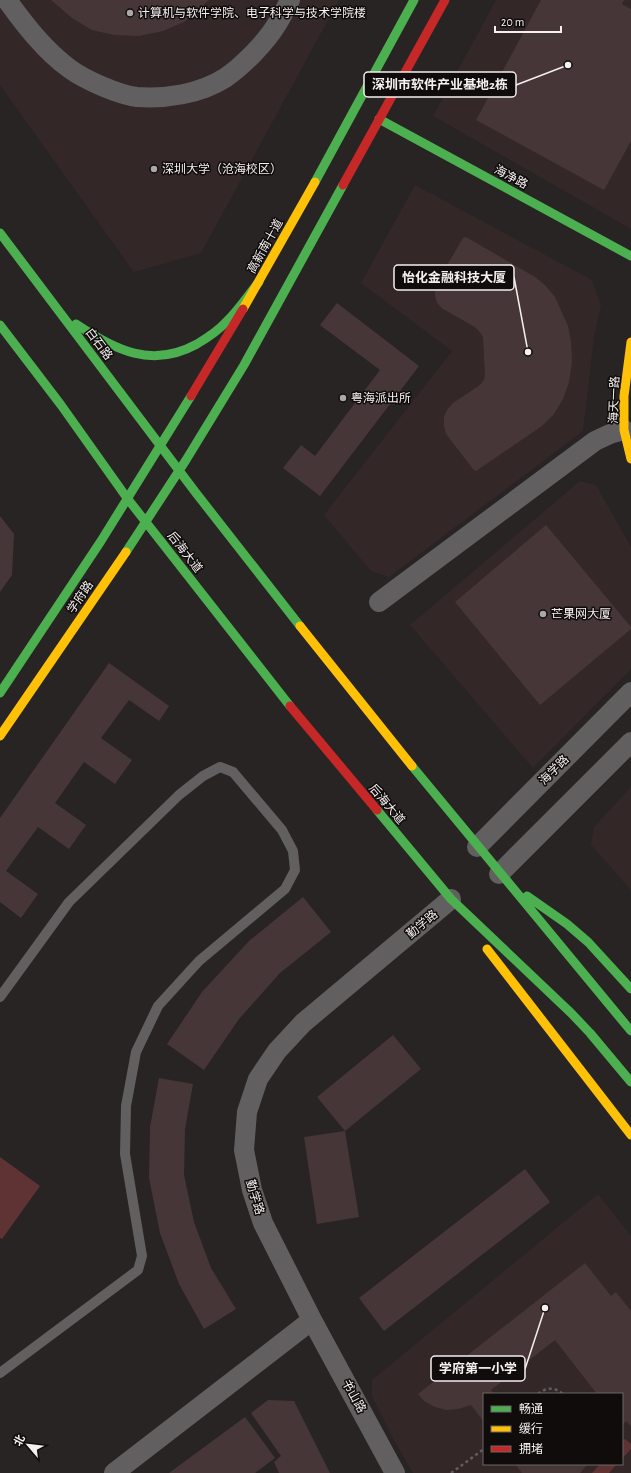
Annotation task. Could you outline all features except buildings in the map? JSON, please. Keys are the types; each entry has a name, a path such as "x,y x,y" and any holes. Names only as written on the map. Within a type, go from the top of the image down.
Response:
{"main road":[{"name":"高新南十道","path":"127,498 161,446 259,282 414,0"},
{"path":"445,0 244,365 213,418 179,471 316,647 503,878 631,1031"},
{"name":"海净路","path":"379,119 631,256"},
{"name":"白石路","path":"0,233 179,471"},
{"path":"62,314 96,338 123,350 139,355 159,357 176,354 195,346 215,332 232,316 259,282"},
{"path":"0,325 61,405 127,498 146,522"},
{"name":"海天一路","path":"631,342 624,396 624,430 631,458"},
{"name":"学府路","path":"0,736 146,522 179,471"},
{"name":"学府路","path":"0,693 63,600 127,498"},
{"name":"后海大道","path":"146,522 268,679 451,899 571,1013 631,1082"},
{"path":"503,878 567,924 602,957 631,989"},
{"path":"451,899 631,1135"}],"street":[{"path":"7,0 32,33 70,70 100,86 136,97 162,97 196,91 224,78 250,57 277,25 290,0"},
{"path":"379,602 595,441 610,434 624,430"},
{"name":"海学路","path":"478,847 631,692"},
{"path":"503,878 631,742"},
{"name":"勤学路","path":"312,1320 264,1223 252,1190 244,1150 247,1112 258,1079 276,1051 303,1023 451,899"},
{"path":"114,1473 312,1320"},
{"name":"书山路","path":"312,1320 395,1473"}],"lane":[{"path":"0,997 69,902 179,795 203,776 220,767 233,772 282,830 293,851 295,870 285,889 199,961 158,1006 136,1052 126,1106 125,1154 142,1256 138,1270 0,1373"}],"path":[{"path":"540,1393 546,1389 557,1390 562,1393"},
{"path":"451,1473 483,1450"}],"shaded area":[{"name":"深圳大学（沧海校区）","path":"0,0 339,0 201,253 134,272 0,85"},
{"path":"496,0 631,0 631,229 433,116"},
{"path":"415,185 592,280 601,305 594,337 583,431 389,577 371,571 324,515 452,351 361,283"},
{"path":"580,481 596,485 631,547 631,669 533,768 410,625"},
{"path":"631,787 631,890 591,845 594,827"},
{"path":"0,1157 40,1186 2,1239 0,1238"},
{"path":"598,1194 631,1236 631,1473 413,1473 394,1440 372,1396 372,1380"},
{"path":"625,1439 631,1444 631,1449 623,1458 623,1440"},
{"path":"599,1465 616,1465 609,1473 592,1473"}],"traffic: fast":[{"path":"315,182 414,0"},
{"path":"379,119 631,256"},
{"path":"126,552 186,460 244,365 343,185"},
{"path":"0,233 196,493 300,626"},
{"path":"76,324 105,342 134,353 149,356 165,355 197,344 216,331 235,313 259,282"},
{"path":"0,325 61,405 127,498 290,706"},
{"path":"0,693 101,541 191,396"},
{"path":"412,766 631,1031"},
{"path":"377,810 451,899 571,1013 590,1033 631,1082"},
{"path":"527,896 567,924 588,942 631,989"}],"traffic: slow":[{"path":"243,309 315,182"},
{"path":"631,342 624,396 624,430 631,459"},
{"path":"0,736 126,552"},
{"path":"300,626 412,766"},
{"path":"487,949 631,1135"}],"traffic: jam":[{"path":"343,185 445,0"},
{"path":"191,396 243,309"},
{"path":"290,706 377,810"}],"place":[{"name":"计算机与软件学院、电子科学与技术学院楼","path":"130,13"},
{"name":"深圳市软件产业基地2栋","path":"568,65"},
{"name":"深圳大学（沧海校区）","path":"154,169"},
{"name":"怡化金融科技大厦","path":"528,352"},
{"name":"粤海派出所","path":"343,398"},
{"name":"芒果网大厦","path":"543,614"},
{"name":"学府第一小学","path":"545,1308"}]}
